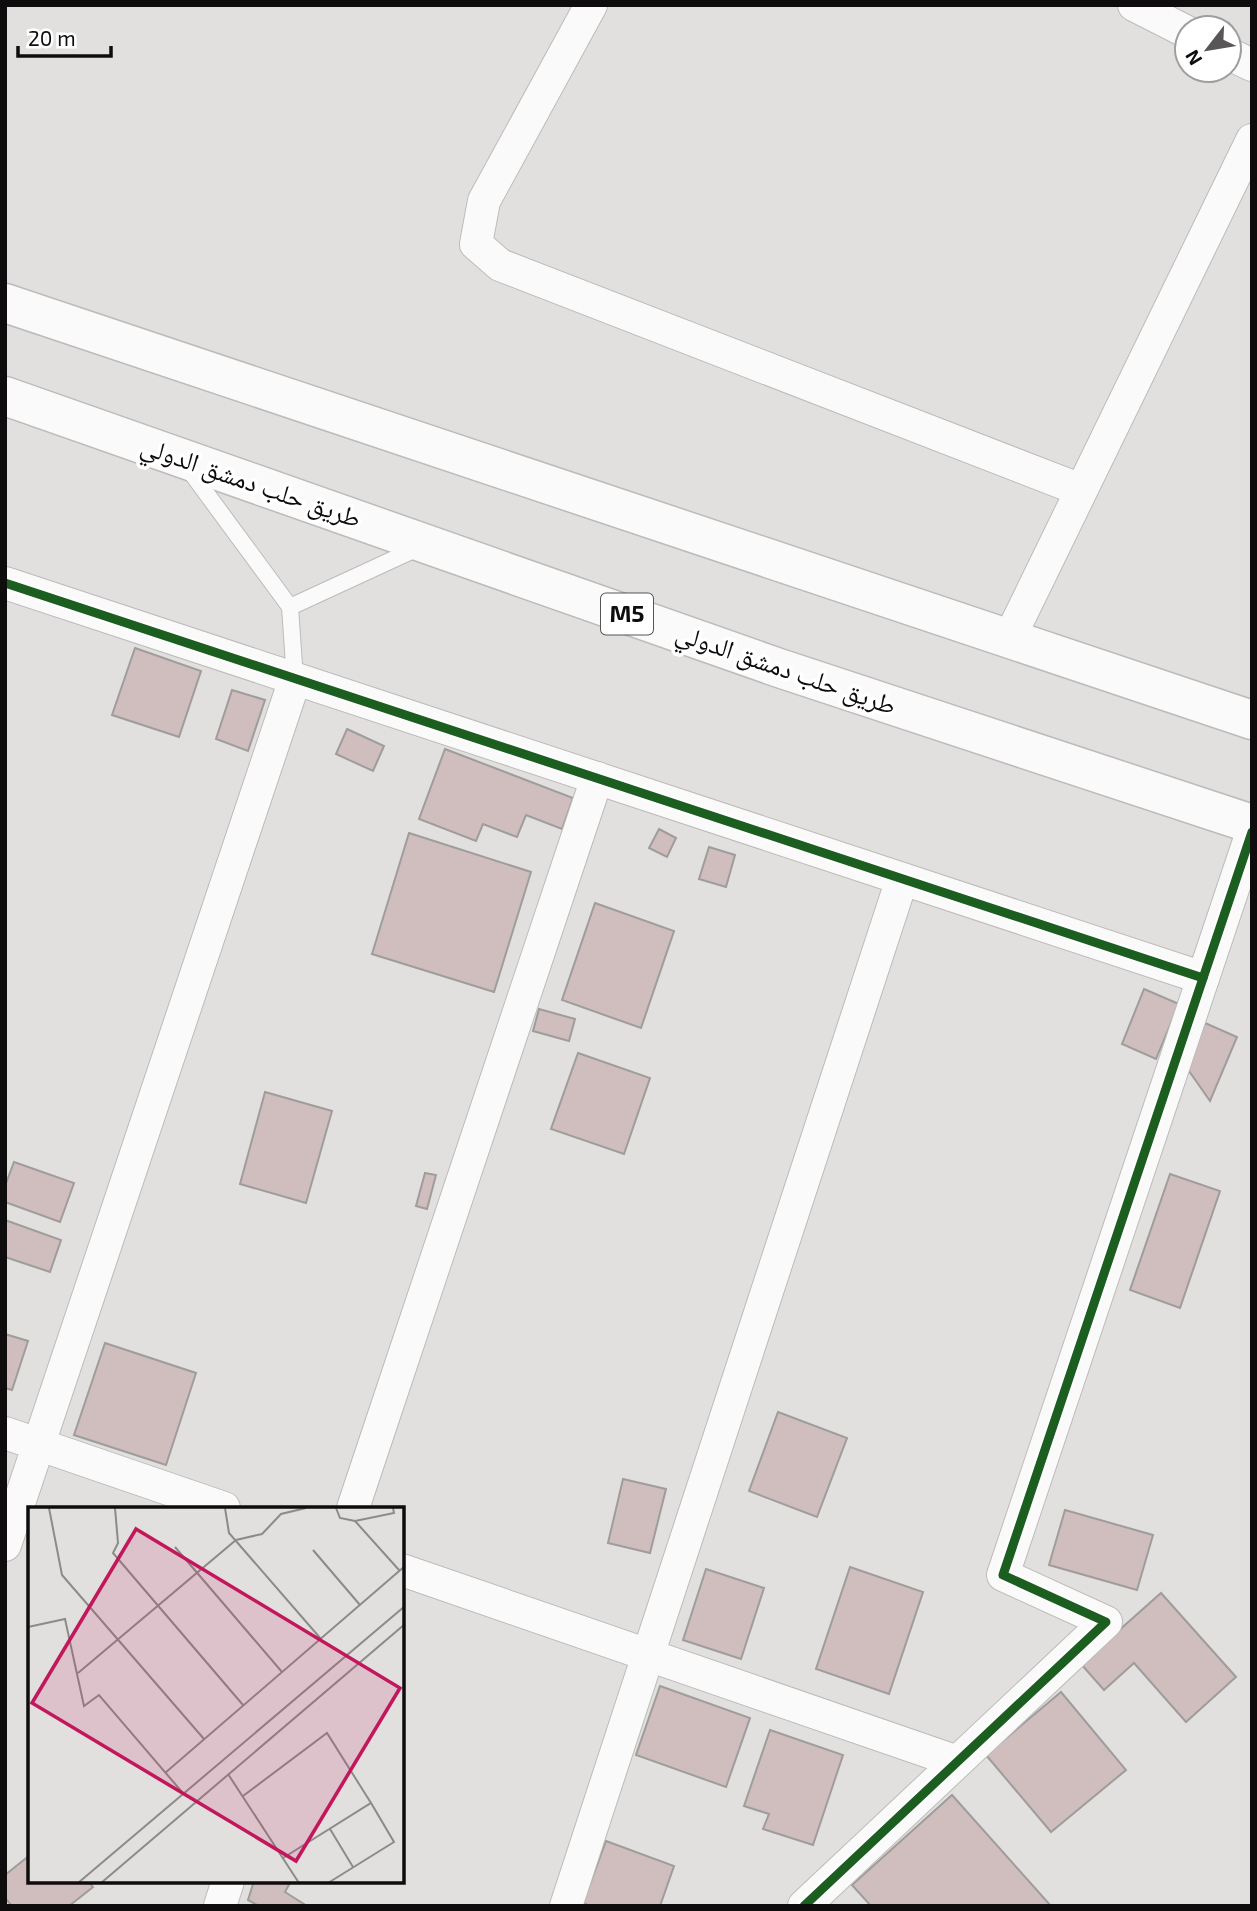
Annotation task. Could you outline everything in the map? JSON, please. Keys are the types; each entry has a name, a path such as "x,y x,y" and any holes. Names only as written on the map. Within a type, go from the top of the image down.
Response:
{"highway":[{"path":"5,303 1252,720"},
{"name":"طريق حلب دمشق الدولي","path":"5,396 779,668 1252,824"}],"street":[{"path":"591,5 484,201 476,244 500,265 1081,490"},
{"path":"1135,5 1173,25"},
{"path":"1009,639 1252,140"},
{"path":"5,583 1203,978"},
{"path":"5,1545 295,678"},
{"path":"353,1507 597,778"},
{"path":"804,1906 955,1761 1106,1622 1003,1575 1252,832"},
{"path":"566,1906 650,1656 902,878"},
{"path":"5,1433 221,1507"},
{"path":"404,1571 955,1761"},
{"path":"220,1906 227,1883"}],"lane":[{"path":"179,457 290,607 295,678"},
{"path":"290,607 427,544"}],"building":[{"path":"135,648 201,671 179,737 112,715"},
{"path":"232,690 265,700 248,751 216,739"},
{"path":"347,729 384,746 373,771 336,754"},
{"path":"445,749 573,798 562,829 526,815 517,837 483,824 476,841 419,819"},
{"path":"659,829 676,838 667,857 649,848"},
{"path":"409,833 531,872 494,992 372,954"},
{"path":"709,847 735,855 726,887 699,879"},
{"path":"595,903 674,931 641,1028 562,1000"},
{"path":"1144,989 1179,1004 1156,1059 1122,1044"},
{"path":"539,1009 575,1019 569,1041 533,1031"},
{"path":"1205,1023 1237,1037 1210,1101 1187,1068"},
{"path":"578,1053 650,1078 624,1154 551,1129"},
{"path":"265,1092 332,1111 306,1203 240,1184"},
{"path":"14,1162 74,1183 60,1222 5,1202 5,1186"},
{"path":"425,1173 436,1175 427,1209 416,1206"},
{"path":"1170,1174 1220,1191 1180,1308 1130,1290"},
{"path":"5,1220 61,1240 50,1272 5,1257"},
{"path":"5,1334 28,1341 12,1390 5,1388"},
{"path":"105,1343 196,1373 166,1465 74,1435"},
{"path":"778,1412 847,1438 817,1517 749,1491"},
{"path":"623,1479 666,1489 650,1553 608,1543"},
{"path":"1065,1510 1153,1535 1137,1590 1049,1565"},
{"path":"850,1567 923,1592 889,1694 816,1669"},
{"path":"706,1569 764,1588 741,1659 683,1640"},
{"path":"1161,1593 1236,1677 1186,1722 1134,1663 1104,1690 1081,1664"},
{"path":"660,1686 750,1718 726,1787 636,1755"},
{"path":"1061,1692 1126,1770 1051,1832 986,1755"},
{"path":"770,1730 843,1755 813,1845 763,1829 769,1814 744,1806"},
{"path":"952,1795 1051,1906 871,1906 852,1885"},
{"path":"606,1841 674,1866 660,1906 590,1906 583,1903"},
{"path":"28,1857 28,1883 90,1883 93,1887 69,1906 12,1906 5,1898 5,1875"},
{"path":"253,1883 290,1883 285,1892 307,1906 259,1906 248,1900"}],"cycle path":[{"path":"5,583 1203,978"},
{"path":"804,1906 1106,1622 1003,1575 1252,832"}]}
